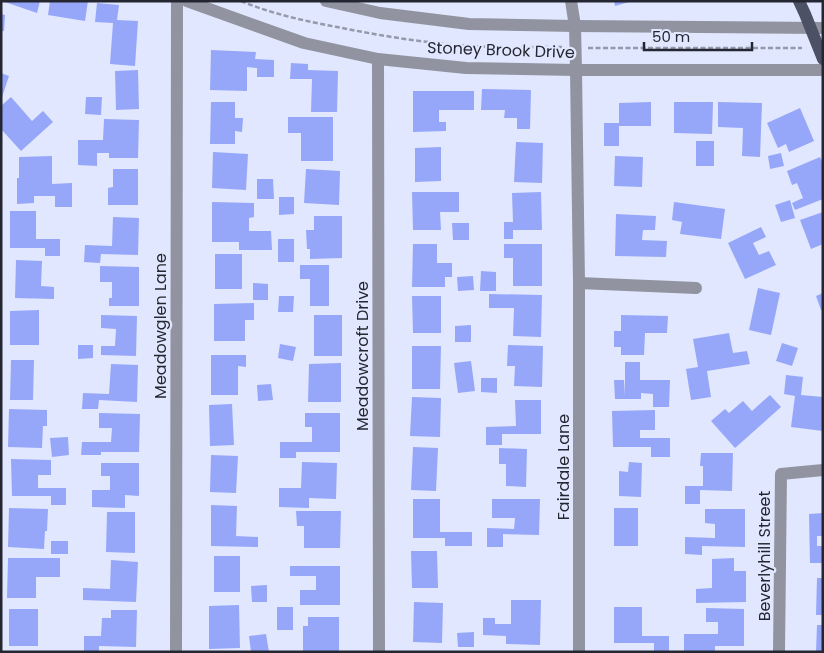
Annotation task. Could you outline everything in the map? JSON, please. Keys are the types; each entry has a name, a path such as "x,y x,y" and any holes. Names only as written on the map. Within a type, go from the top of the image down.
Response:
{"main road":[{"path":"799,1 805,14 816,28 823,58"}],"street":[{"name":"Meadowglen Lane","path":"176,652 177,1"},
{"name":"Stoney Brook Drive","path":"186,1 304,42 378,59 466,68 823,70"},
{"name":"Stoney Brook Drive","path":"326,1 380,13 469,24 816,28"},
{"name":"Fairdale Lane","path":"571,1 575,26 579,283 579,652"},
{"name":"Meadowcroft Drive","path":"378,59 378,652"},
{"path":"579,283 696,288"},
{"name":"Beverlyhill Street","path":"779,652 780,474 823,470"}],"path":[{"path":"241,1 305,21 396,38 460,45 558,47"},
{"path":"594,48 802,48 799,40"}],"building":[{"path":"2,1 40,1 37,13"},
{"path":"50,1 88,1 85,21 48,15"},
{"path":"614,1 629,1 629,2 615,6"},
{"path":"97,3 119,5 117,20 138,21 135,66 110,64 113,23 95,22"},
{"path":"1,14 5,15 4,31 1,31"},
{"path":"211,50 256,52 255,59 274,60 274,77 257,77 257,68 247,67 247,91 210,90"},
{"path":"291,63 308,64 308,70 338,71 337,112 311,112 312,79 290,79"},
{"path":"138,70 139,109 116,110 115,71"},
{"path":"1,73 9,76 2,97 1,97"},
{"path":"482,89 531,90 530,129 517,129 517,118 504,118 505,110 481,110"},
{"path":"413,91 474,91 474,110 439,110 439,122 446,122 446,131 413,132"},
{"path":"11,97 32,121 43,111 53,122 21,151 1,129 1,106"},
{"path":"86,97 102,97 101,115 85,114"},
{"path":"211,102 235,102 235,118 243,118 242,132 235,131 235,144 210,144"},
{"path":"651,102 651,126 619,126 619,146 604,146 604,123 619,123 619,103"},
{"path":"674,102 713,102 712,134 674,133"},
{"path":"718,102 762,103 760,157 742,156 743,128 718,127"},
{"path":"800,108 814,141 789,152 786,144 778,148 767,123"},
{"path":"288,117 333,117 333,161 301,161 301,133 288,133"},
{"path":"104,119 139,120 138,158 109,158 109,153 97,153 97,166 78,165 78,140 103,140"},
{"path":"696,141 714,141 714,166 696,166"},
{"path":"516,142 543,143 542,183 514,182"},
{"path":"441,147 441,181 415,182 415,148"},
{"path":"213,152 248,154 246,190 212,188"},
{"path":"781,153 784,166 770,169 768,156"},
{"path":"52,156 52,184 72,183 72,207 55,207 55,196 34,196 34,203 17,204 19,157"},
{"path":"615,156 643,157 642,187 614,186"},
{"path":"820,157 823,164 823,199 795,210 792,203 803,198 797,183 792,185 787,171"},
{"path":"113,169 138,169 138,205 108,205 108,188 113,187"},
{"path":"306,169 340,171 339,205 304,203"},
{"path":"257,179 273,179 274,199 257,199"},
{"path":"412,192 459,192 459,212 440,212 441,230 413,230"},
{"path":"541,192 542,230 513,230 513,239 504,239 504,222 513,222 512,193"},
{"path":"279,197 294,197 294,214 279,215"},
{"path":"790,200 795,218 781,222 775,205"},
{"path":"212,202 254,203 254,217 249,218 249,231 271,231 272,250 239,250 239,242 212,242"},
{"path":"674,202 725,209 721,239 680,234 682,222 672,220"},
{"path":"10,211 36,211 36,239 60,239 60,256 45,256 45,248 10,248"},
{"path":"823,212 823,244 811,249 800,220"},
{"path":"616,214 656,216 655,230 643,230 642,240 667,241 666,257 615,256"},
{"path":"314,216 342,216 342,258 310,259 310,249 307,249 306,230 314,230"},
{"path":"113,217 139,218 138,255 101,254 100,263 84,262 85,245 112,246"},
{"path":"452,223 469,223 469,240 453,240"},
{"path":"761,227 766,237 753,243 759,255 769,251 776,265 745,279 728,243"},
{"path":"278,239 294,239 294,262 278,262"},
{"path":"413,244 437,244 437,263 452,263 452,277 445,277 445,287 412,287"},
{"path":"504,244 542,244 542,286 513,286 513,258 504,258"},
{"path":"215,254 242,254 242,289 215,289"},
{"path":"16,260 42,261 41,286 54,287 54,299 15,298"},
{"path":"300,265 329,265 329,306 310,306 310,279 300,279"},
{"path":"100,266 139,267 139,306 109,306 109,298 112,298 112,282 100,282"},
{"path":"481,271 496,272 496,291 480,291"},
{"path":"473,276 474,290 458,291 457,277"},
{"path":"253,283 268,284 268,300 253,300"},
{"path":"758,288 780,293 771,335 749,330"},
{"path":"823,293 823,310 821,310 816,296"},
{"path":"489,294 542,295 541,337 513,336 514,308 489,308"},
{"path":"279,296 294,296 293,312 278,312"},
{"path":"412,296 441,296 441,333 413,333"},
{"path":"254,303 254,320 245,320 245,341 214,341 214,304"},
{"path":"39,310 39,345 10,345 10,311"},
{"path":"101,315 137,316 136,356 101,355 101,346 115,346 116,329 101,328"},
{"path":"314,315 342,315 342,356 314,356"},
{"path":"621,315 668,316 667,333 645,333 644,355 621,355 621,347 614,347 614,331 621,331"},
{"path":"471,325 471,342 455,342 455,326"},
{"path":"729,333 733,353 747,351 750,364 707,371 711,397 691,400 686,369 698,367 693,339"},
{"path":"782,343 798,348 792,366 776,361"},
{"path":"280,344 296,347 293,361 278,358"},
{"path":"78,345 93,345 93,358 78,359"},
{"path":"508,345 543,346 542,387 514,386 515,366 507,366"},
{"path":"412,346 441,346 440,389 412,389"},
{"path":"211,355 246,355 246,367 238,366 238,395 211,395"},
{"path":"11,360 34,360 33,400 10,400"},
{"path":"471,361 475,391 458,393 454,363"},
{"path":"625,362 640,362 640,380 670,380 669,407 653,407 653,394 641,393 641,399 615,399 614,380 624,380 625,396"},
{"path":"341,363 341,402 308,402 309,364"},
{"path":"111,364 138,365 137,402 99,400 98,409 82,409 83,393 109,394"},
{"path":"786,375 803,377 801,395 823,397 823,431 791,427 795,396 784,394"},
{"path":"481,378 497,378 497,393 481,392"},
{"path":"271,384 273,400 258,401 257,385"},
{"path":"770,395 781,407 735,448 711,421 725,409 729,413 743,401 752,411"},
{"path":"412,397 441,398 440,437 410,436"},
{"path":"515,400 541,400 541,434 502,434 502,445 486,445 486,427 516,426"},
{"path":"232,404 234,445 210,446 209,405"},
{"path":"9,409 47,410 47,426 43,426 42,448 8,447"},
{"path":"655,410 655,430 640,430 640,438 670,438 670,457 651,457 651,447 613,447 612,411"},
{"path":"99,413 140,414 139,452 101,452 101,455 81,455 82,442 111,442 112,428 99,428"},
{"path":"305,413 340,413 340,452 296,452 296,458 280,458 280,442 312,442 312,427 305,427"},
{"path":"68,437 69,455 52,457 50,438"},
{"path":"413,447 438,448 436,491 411,490"},
{"path":"499,448 527,449 526,487 506,486 506,464 499,464"},
{"path":"701,453 733,453 732,491 700,490 700,504 685,504 685,486 703,486 703,466 700,466"},
{"path":"211,455 238,456 236,493 210,492"},
{"path":"11,459 51,460 51,475 38,475 38,488 66,488 66,505 51,505 51,496 12,496"},
{"path":"302,462 337,463 336,499 309,498 309,508 279,507 279,488 301,488"},
{"path":"629,462 642,463 641,497 619,496 619,471 628,472"},
{"path":"101,463 139,463 139,496 125,495 125,508 92,507 92,490 110,490 110,476 101,476"},
{"path":"413,499 440,499 440,532 472,532 472,546 445,546 445,538 413,538"},
{"path":"492,499 540,499 539,535 503,534 503,547 487,547 487,528 514,529 515,518 492,518"},
{"path":"211,505 237,506 236,536 258,537 258,547 211,546"},
{"path":"9,508 48,509 44,549 8,547"},
{"path":"614,508 638,508 638,546 614,546"},
{"path":"705,509 745,509 745,547 702,546 702,555 685,554 685,537 715,538 715,524 705,523"},
{"path":"296,511 341,511 340,548 304,548 304,526 297,526"},
{"path":"107,512 135,512 135,553 106,552"},
{"path":"823,513 823,536 817,536 817,546 823,546 823,563 810,563 809,514"},
{"path":"51,541 68,541 68,554 51,554"},
{"path":"411,551 437,551 438,588 412,588"},
{"path":"214,556 240,556 240,592 214,592"},
{"path":"8,558 60,558 60,577 36,577 36,598 7,598"},
{"path":"734,558 734,571 746,571 746,602 696,603 696,589 712,588 712,559"},
{"path":"111,560 138,562 136,602 83,600 83,588 110,589"},
{"path":"290,566 340,566 340,605 300,605 300,590 316,590 316,576 290,576"},
{"path":"817,578 823,578 823,615 816,615"},
{"path":"267,585 267,602 252,602 251,586"},
{"path":"511,600 541,600 540,645 506,644 506,636 483,635 483,618 495,618 495,624 511,624"},
{"path":"414,602 443,603 442,643 413,642"},
{"path":"239,605 240,648 209,649 209,606"},
{"path":"277,607 293,607 293,630 277,630"},
{"path":"614,607 642,607 642,636 669,636 669,652 654,652 654,643 614,643"},
{"path":"706,608 744,609 744,646 715,646 715,652 684,652 684,634 718,634 718,622 706,622"},
{"path":"9,609 38,609 38,646 9,646"},
{"path":"111,610 137,610 136,647 99,646 99,652 84,652 84,636 101,636 102,618 111,618"},
{"path":"308,617 339,617 339,652 303,652 303,626 308,626"},
{"path":"817,625 823,625 823,652 816,652"},
{"path":"474,632 474,647 458,647 457,633"},
{"path":"266,634 269,652 251,652 249,636"}]}
